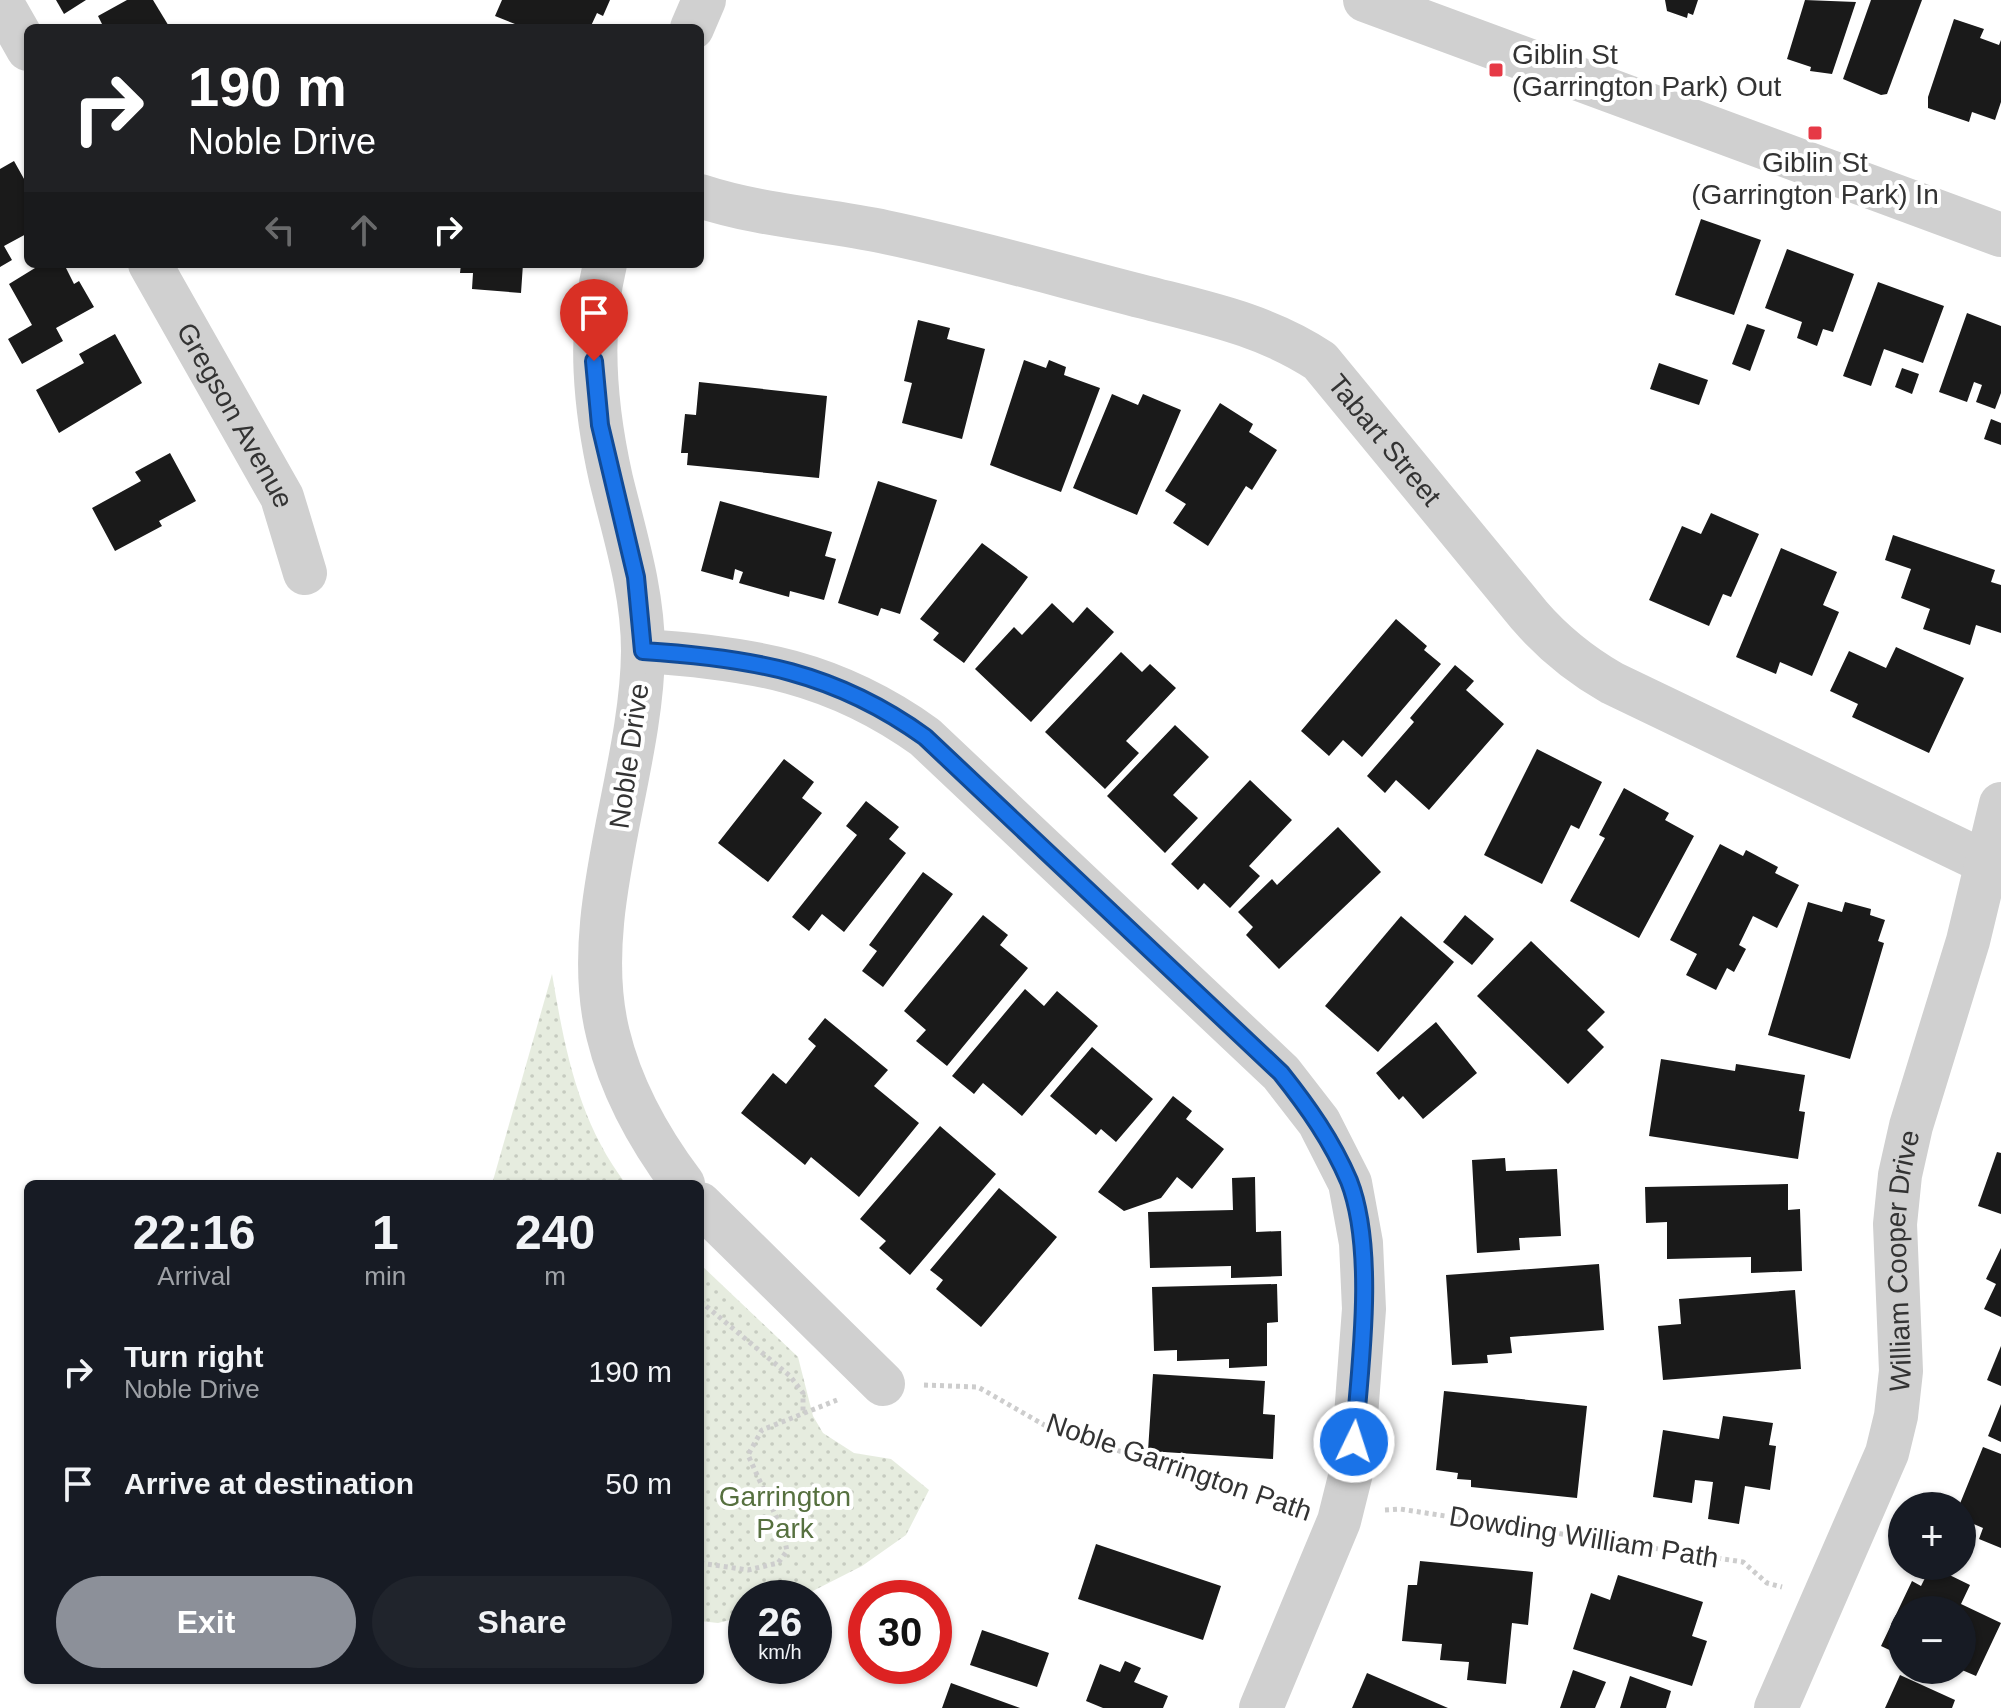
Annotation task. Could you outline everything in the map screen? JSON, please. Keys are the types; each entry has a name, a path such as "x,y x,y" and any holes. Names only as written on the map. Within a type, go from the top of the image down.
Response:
{"street":[{"path":"0,0 24,42"},
{"path":"694,24 704,0"},
{"path":"1365,0 2001,235"},
{"name":"Tabart Street","path":"704,197 752,212 883,231 1248,324 1290,341 1320,361 1529,615 1553,642 1580,664 1612,683 1985,862"},
{"name":"Gregson Avenue","path":"152,268 282,497 305,573"},
{"name":"Noble Drive","path":"604,268 598,295 594,361 600,425 636,577 643,651 634,748 602,925 600,975 607,1034 624,1081 642,1121 680,1180"},
{"path":"643,651 725,656 785,668 841,687 884,707 925,737 1281,1073 1319,1122 1350,1183 1361,1243 1364,1309 1352,1469 1339,1521 1261,1708"},
{"name":"William Cooper Drive","path":"1776,1708 1887,1453 1896,1416 1901,1371 1895,1224 1900,1175 1911,1126 1968,941 2001,804"},
{"path":"704,1208 883,1384"}],"path":[{"path":"704,1304 790,1376 803,1393 803,1411 762,1430 748,1455 783,1532 787,1551 778,1563 766,1568 734,1570 704,1564"},
{"name":"Noble Garrington Path","path":"883,1384 978,1387 1053,1430 1339,1521"},
{"name":"Dowding William Path","path":"1339,1521 1369,1511 1400,1509 1743,1562 1767,1583 1822,1597"}],"green space":[{"path":"552,974 568,1057 585,1110 623,1180 493,1180"},
{"name":"Garrington Park","path":"704,1268 798,1357 813,1416 823,1433 854,1453 891,1459 929,1490 906,1535 862,1566 832,1581 728,1580 728,1620 704,1621"}],"building":[{"path":"56,0 86,0 64,14"},
{"path":"127,0 153,0 168,24 102,24 98,16"},
{"path":"502,0 610,0 603,16 597,13 592,24 515,24 495,16"},
{"path":"1665,0 1698,0 1693,15 1688,13 1687,18 1667,11"},
{"path":"1805,0 1856,2 1832,74 1810,71 1811,67 1787,59"},
{"path":"1871,0 1922,0 1887,94 1881,95 1843,79"},
{"path":"1954,19 1984,29 1980,38 1999,45 2001,40 2001,102 1995,120 1972,112 1969,122 1928,108 1928,97"},
{"path":"14,161 24,179 24,235 4,246 12,260 0,267 0,169"},
{"path":"1701,219 1761,240 1734,315 1675,295"},
{"path":"1787,249 1854,274 1833,332 1823,329 1817,346 1797,338 1802,322 1765,308"},
{"path":"35,268 66,268 74,284 79,281 94,307 56,328 63,341 22,364 8,339 32,325 9,284"},
{"path":"461,268 523,268 521,293 472,289 473,273 460,273"},
{"path":"1878,282 1944,306 1923,363 1884,349 1871,386 1843,376"},
{"path":"1967,313 2001,326 2001,393 1995,409 1976,402 1982,385 1974,382 1967,402 1939,392"},
{"path":"918,320 950,328 947,339 985,349 962,439 902,423 912,383 904,381"},
{"path":"1747,324 1765,330 1750,371 1732,364"},
{"path":"115,334 142,383 59,433 36,390 84,363 79,354"},
{"path":"1024,360 1046,368 1049,360 1066,367 1064,375 1100,388 1061,492 990,465"},
{"path":"1659,363 1708,380 1699,405 1650,389"},
{"path":"1902,368 1919,374 1912,394 1895,387"},
{"path":"699,382 827,396 819,478 687,465 688,453 681,453 685,414 696,415"},
{"path":"1112,394 1138,405 1143,394 1181,410 1137,515 1073,488"},
{"path":"1220,403 1253,424 1249,432 1277,450 1252,490 1246,486 1208,546 1173,523 1186,504 1165,491"},
{"path":"1991,419 2001,423 2001,445 1984,439"},
{"path":"170,453 196,501 159,521 162,526 115,551 92,508 141,481 135,472"},
{"path":"878,481 937,500 900,614 881,608 878,616 838,603"},
{"path":"720,501 832,532 825,556 836,559 824,600 790,591 789,597 739,583 743,572 735,569 733,580 701,571"},
{"path":"1711,513 1759,534 1731,597 1723,594 1709,626 1649,600 1682,526 1701,534"},
{"path":"1893,535 1995,570 1991,582 2001,585 2001,633 1976,625 1970,645 1923,629 1930,609 1901,598 1911,569 1885,560"},
{"path":"982,543 1028,577 964,663 933,640 939,633 920,619"},
{"path":"1781,548 1837,572 1823,605 1839,612 1812,676 1780,662 1776,674 1736,657"},
{"path":"1052,603 1073,623 1087,607 1114,632 1031,722 975,669 1014,627 1022,635"},
{"path":"1396,619 1427,646 1424,650 1441,664 1362,757 1343,740 1329,756 1301,731"},
{"path":"1896,647 1964,678 1929,753 1852,717 1858,704 1830,691 1849,651 1886,668"},
{"path":"1121,652 1142,672 1150,664 1176,688 1126,741 1139,753 1105,789 1045,732"},
{"path":"1455,665 1474,681 1466,690 1504,724 1429,810 1396,780 1385,793 1367,776 1414,722 1410,718"},
{"path":"1175,725 1209,757 1173,795 1198,818 1165,853 1107,796"},
{"path":"1537,749 1602,782 1579,829 1571,825 1542,884 1484,855"},
{"path":"784,759 814,782 802,798 822,813 768,882 718,843"},
{"path":"1250,780 1292,820 1249,866 1260,876 1230,908 1204,883 1198,890 1171,864"},
{"path":"1624,788 1669,813 1665,820 1694,836 1639,938 1570,901 1605,838 1599,835"},
{"path":"866,801 899,827 889,839 906,853 844,932 822,914 809,931 792,917 857,835 846,826"},
{"path":"1338,827 1381,872 1279,969 1246,935 1253,927 1238,912 1272,879 1277,885"},
{"path":"1720,844 1743,856 1746,850 1778,867 1775,873 1799,885 1777,928 1753,916 1739,945 1746,949 1734,972 1727,968 1716,990 1686,975 1697,954 1670,940"},
{"path":"923,872 953,894 883,987 862,971 877,951 869,945"},
{"path":"1808,902 1842,912 1845,902 1871,909 1870,915 1885,920 1878,941 1884,943 1850,1059 1768,1035"},
{"path":"983,915 1008,935 1000,945 1028,968 947,1066 916,1041 926,1030 904,1011"},
{"path":"1465,915 1494,939 1472,965 1443,942"},
{"path":"1401,916 1454,962 1378,1052 1325,1006"},
{"path":"1531,941 1605,1012 1587,1030 1604,1047 1568,1084 1477,996"},
{"path":"1025,989 1044,1006 1057,991 1098,1026 1022,1116 983,1083 974,1094 952,1076"},
{"path":"825,1018 888,1070 874,1086 919,1123 859,1197 811,1157 805,1165 741,1113 773,1073 786,1084 816,1046 808,1039"},
{"path":"1436,1022 1477,1073 1423,1119 1403,1096 1399,1100 1376,1073"},
{"path":"1092,1047 1153,1099 1116,1142 1101,1129 1096,1135 1050,1096"},
{"path":"1661,1059 1735,1071 1736,1064 1805,1075 1799,1111 1805,1112 1798,1159 1649,1136"},
{"path":"1173,1096 1192,1111 1186,1119 1224,1149 1192,1189 1177,1177 1161,1198 1124,1211 1098,1192"},
{"path":"940,1126 996,1174 910,1275 879,1248 886,1241 860,1219"},
{"path":"1997,1152 2001,1153 2001,1214 1978,1206"},
{"path":"1505,1158 1506,1171 1557,1169 1561,1236 1519,1238 1520,1250 1477,1253 1472,1160"},
{"path":"1255,1177 1256,1232 1281,1231 1282,1276 1231,1278 1231,1266 1150,1268 1148,1212 1233,1210 1232,1178"},
{"path":"1788,1184 1788,1210 1800,1209 1802,1271 1751,1273 1751,1257 1667,1259 1667,1222 1646,1223 1645,1187"},
{"path":"999,1188 1057,1237 981,1327 936,1289 943,1280 930,1270"},
{"path":"2001,1248 2001,1317 1984,1309 1996,1284 1986,1279"},
{"path":"1599,1264 1604,1330 1510,1337 1512,1353 1487,1355 1488,1363 1452,1365 1446,1275"},
{"path":"1277,1284 1278,1322 1267,1323 1267,1366 1229,1368 1229,1359 1177,1361 1177,1350 1154,1351 1152,1287"},
{"path":"1795,1290 1801,1369 1663,1380 1658,1326 1681,1324 1679,1299"},
{"path":"2001,1346 2001,1386 1987,1380"},
{"path":"1153,1374 1265,1381 1263,1414 1275,1415 1273,1459 1148,1451"},
{"path":"1444,1391 1587,1406 1577,1498 1471,1487 1471,1480 1457,1479 1458,1473 1436,1470"},
{"path":"2001,1404 2001,1442 1988,1436"},
{"path":"1723,1416 1773,1423 1769,1445 1776,1446 1770,1490 1745,1486 1739,1524 1708,1519 1713,1482 1695,1480 1692,1503 1653,1497 1663,1430 1719,1439"},
{"path":"1983,1447 2001,1454 2001,1548 1979,1539 1983,1528 1976,1525 1976,1492 1965,1492"},
{"path":"1096,1544 1221,1586 1203,1640 1078,1599"},
{"path":"1420,1561 1533,1572 1528,1625 1512,1623 1506,1684 1467,1680 1469,1662 1440,1660 1442,1644 1402,1641 1408,1585 1417,1585"},
{"path":"1618,1575 1703,1602 1692,1636 1707,1641 1692,1686 1573,1649 1591,1593 1610,1600"},
{"path":"1924,1580 1960,1580 1970,1585 1965,1596 1905,1596 1912,1581 1921,1586"},
{"path":"1976,1611 2001,1623 1976,1676"},
{"path":"982,1630 1049,1653 1037,1687 970,1665"},
{"path":"1888,1631 1888,1649 1881,1646"},
{"path":"1125,1661 1141,1668 1134,1682 1168,1696 1163,1708 1103,1708 1086,1701 1100,1664 1120,1672"},
{"path":"1573,1670 1606,1682 1595,1708 1560,1708"},
{"path":"1367,1673 1448,1708 1352,1708"},
{"path":"1630,1676 1671,1691 1666,1708 1620,1708"},
{"path":"952,1683 1020,1708 942,1708"},
{"path":"1896,1684 1920,1684 1955,1700 1952,1708 1885,1708"}],"place":[{"name":"Giblin St (Garrington Park) Out","path":"1496,70"},
{"name":"Giblin St (Garrington Park) In","path":"1815,133"}],"route":[{"path":"594,361 600,425 636,577 643,651 725,656 785,668 841,687 884,707 925,737 1281,1073 1319,1122 1350,1183 1361,1243 1364,1309 1354,1442"}]}
